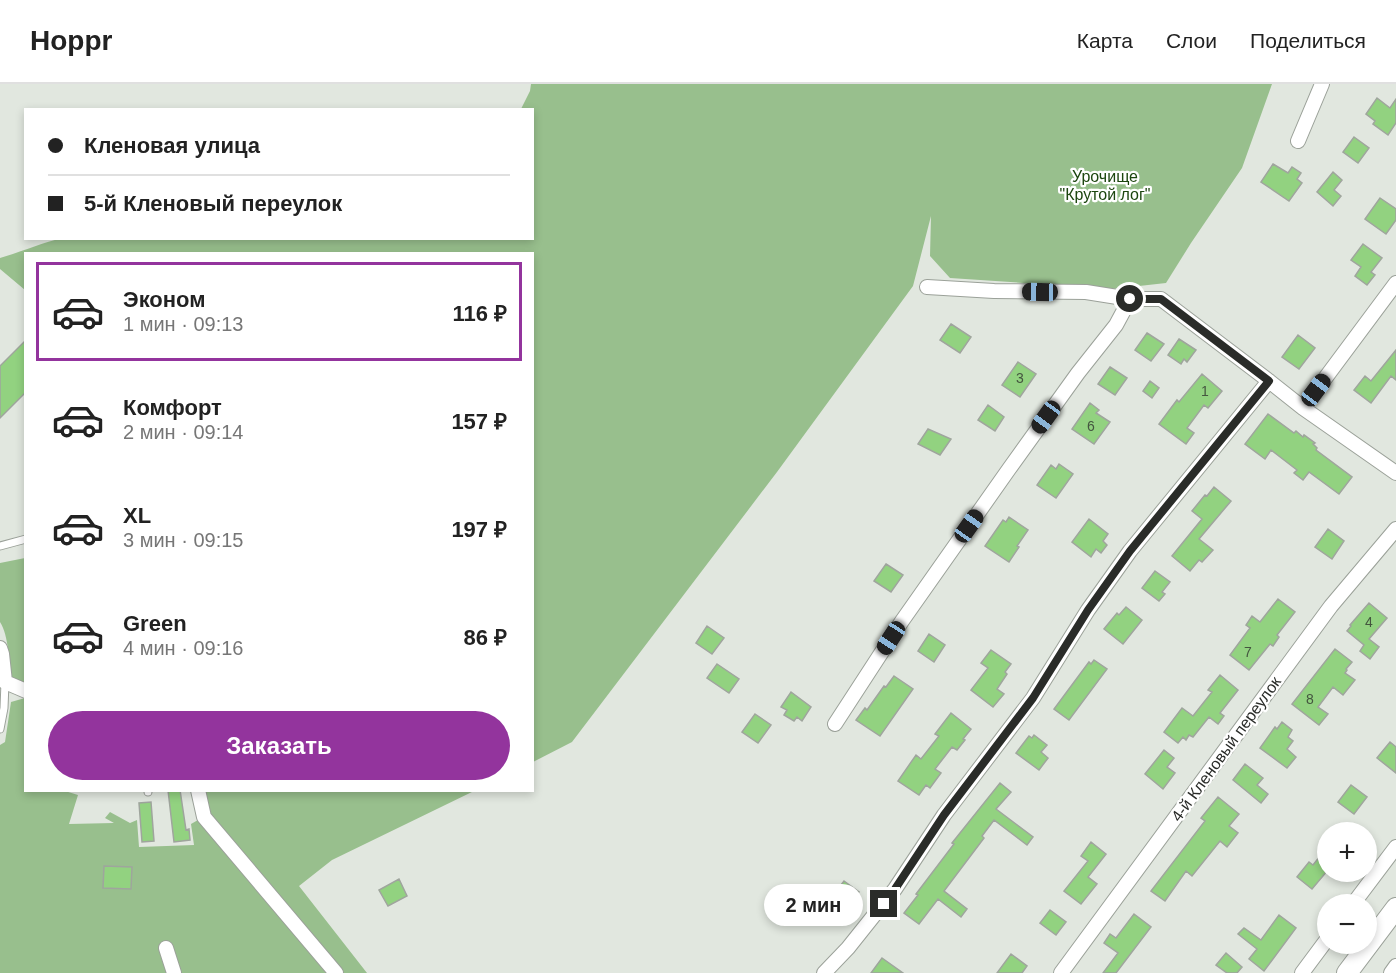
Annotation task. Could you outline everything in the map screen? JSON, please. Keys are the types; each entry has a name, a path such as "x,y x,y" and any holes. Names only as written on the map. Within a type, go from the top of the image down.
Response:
{"main road":[{"path":"1347,973 1396,908"}],"street":[{"path":"1298,141 1322,84"},
{"path":"1303,408 1396,283"},
{"path":"927,287 994,291 1086,292 1130,299 1161,299 1303,408 1396,473"},
{"path":"835,724 902,621 1002,478 1116,325 1130,299"},
{"path":"824,973 848,948 895,889 944,815 1033,698 1088,610 1130,551 1269,381"},
{"name":"4-й Кленовый переулок","path":"1061,973 1331,606 1396,529"},
{"path":"0,648 5,682 24,690"},
{"path":"198,792 204,817 336,973"},
{"path":"1361,894 1396,847"},
{"path":"166,948 174,973"},
{"path":"1302,973 1317,953"},
{"path":"1391,973 1396,966"}],"lane":[{"path":"0,546 24,540"},
{"path":"0,729 5,682"}],"green space":[{"name":"Урочище \"Крутой лог\"","path":"531,84 1272,84 1242,168 1166,283 1112,289 950,278 930,256 931,216 913,286 777,472 572,742 534,761 534,252 24,252 24,289 0,269 0,258 55,240 534,240 534,108 522,108"},
{"path":"24,558 24,686 11,679 7,642 0,622 0,563"},
{"path":"24,698 24,792 68,792 78,795 69,824 114,823 105,818 110,812 130,823 137,820 139,847 194,845 191,824 203,820 331,973 0,973 0,745 5,742 11,702"},
{"path":"203,792 472,792 332,860 299,886 367,973 337,973 211,820"}],"building":[{"path":"1377,98 1390,108 1396,99 1396,123 1388,135 1373,124 1375,121 1366,114"},
{"path":"1354,137 1369,148 1358,163 1343,152"},
{"path":"1273,164 1288,173 1292,167 1301,173 1297,179 1302,183 1289,201 1261,182"},
{"path":"1333,172 1342,180 1334,190 1341,196 1333,206 1317,192"},
{"path":"1380,198 1396,209 1396,220 1386,234 1365,219"},
{"path":"1363,244 1382,258 1371,272 1375,275 1367,285 1355,276 1361,267 1351,260"},
{"path":"951,324 971,337 960,353 940,340"},
{"path":"1147,333 1164,344 1151,361 1135,350"},
{"path":"1298,335 1315,348 1299,369 1282,357"},
{"path":"1179,339 1196,350 1187,362 1184,359 1181,364 1168,355"},
{"path":"24,342 24,394 0,418 0,366"},
{"path":"1396,350 1396,380 1391,376 1371,403 1354,390 1365,376 1371,381"},
{"path":"1018,362 1036,374 1020,397 1002,385"},
{"path":"1110,367 1127,378 1115,395 1098,384"},
{"path":"1202,374 1222,391 1208,408 1204,405 1187,428 1194,433 1186,444 1159,424 1177,400 1179,402"},
{"path":"1150,381 1159,388 1152,398 1143,391"},
{"path":"1090,403 1099,410 1096,413 1110,422 1094,444 1072,429"},
{"path":"988,405 1004,417 995,431 978,420"},
{"path":"1268,414 1294,433 1296,431 1315,443 1313,444 1316,450 1352,477 1339,494 1309,472 1303,480 1294,473 1297,470 1271,450 1265,459 1245,444"},
{"path":"928,429 951,439 940,455 918,444"},
{"path":"1059,464 1073,474 1056,498 1037,485 1051,465 1056,469"},
{"path":"1214,487 1231,501 1199,539 1213,550 1202,562 1199,560 1190,571 1172,556 1202,519 1192,511"},
{"path":"1009,517 1028,530 1009,562 985,546 1003,520 1006,522"},
{"path":"1089,519 1108,534 1103,541 1107,545 1101,553 1096,549 1091,557 1072,542"},
{"path":"1328,529 1344,541 1332,559 1315,547"},
{"path":"886,564 903,575 891,592 874,581"},
{"path":"1155,571 1170,582 1162,592 1165,594 1159,601 1142,588"},
{"path":"1278,599 1295,612 1277,635 1279,637 1273,646 1270,644 1249,670 1230,655 1250,628 1246,625 1252,616 1260,622"},
{"path":"1369,603 1387,618 1369,639 1379,647 1370,659 1360,651 1364,645 1347,631"},
{"path":"1126,607 1142,620 1123,644 1104,629 1117,613 1119,615"},
{"path":"707,626 724,638 712,654 696,643"},
{"path":"929,634 945,645 934,662 918,651"},
{"path":"1335,649 1352,662 1345,673 1355,680 1343,695 1333,687 1318,707 1328,714 1319,725 1292,704"},
{"path":"991,650 1011,664 997,689 1004,694 993,707 971,690 988,668 981,663"},
{"path":"1094,660 1107,669 1069,720 1054,709 1089,662 1091,664"},
{"path":"717,664 739,679 729,693 707,678"},
{"path":"1220,675 1238,690 1220,713 1224,716 1218,724 1209,717 1193,737 1189,735 1186,740 1183,737 1178,743 1164,732 1182,708 1193,716 1212,692 1208,690"},
{"path":"894,676 913,689 880,736 856,720"},
{"path":"791,692 811,707 802,721 797,717 794,721 784,715 787,710 781,707"},
{"path":"951,713 971,729 957,750 952,747 935,769 941,773 930,788 926,785 919,795 898,781 916,755 921,759 939,736 935,734"},
{"path":"755,714 771,725 758,743 742,732"},
{"path":"1282,722 1292,730 1288,737 1293,741 1287,749 1296,757 1287,768 1260,748 1275,727 1277,729"},
{"path":"1034,735 1047,745 1041,752 1048,758 1039,770 1016,753 1029,736 1032,738"},
{"path":"1390,742 1396,747 1396,773 1377,758"},
{"path":"1164,750 1174,758 1167,767 1175,773 1163,789 1145,774"},
{"path":"1245,764 1263,778 1257,785 1268,794 1261,803 1233,780"},
{"path":"1000,783 1011,792 996,809 1033,837 1027,845 994,820 982,836 984,838 944,891 967,909 961,917 938,899 919,924 904,913 954,844 952,843"},
{"path":"1351,785 1367,797 1354,814 1338,802"},
{"path":"168,792 180,792 186,830 189,829 190,840 174,842"},
{"path":"1218,797 1239,814 1229,826 1238,833 1227,847 1220,841 1192,876 1186,871 1165,901 1151,891 1205,821 1201,818"},
{"path":"151,802 154,841 142,842 139,803"},
{"path":"1091,842 1106,854 1088,877 1097,884 1081,904 1064,891 1088,861 1081,856"},
{"path":"1317,860 1318,882 1312,889 1297,877 1309,862 1313,865"},
{"path":"104,866 132,867 131,889 103,888"},
{"path":"399,879 407,896 388,906 379,890"},
{"path":"844,881 859,892 846,909 831,898"},
{"path":"1050,910 1066,922 1056,935 1040,923"},
{"path":"1134,914 1151,927 1116,973 1103,973 1118,953 1104,943 1110,934 1116,938"},
{"path":"1279,915 1296,928 1264,971 1249,959 1257,949 1238,934 1244,928 1261,940"},
{"path":"1226,953 1242,967 1237,973 1227,973 1216,965"},
{"path":"1011,954 1027,966 1022,973 997,973"},
{"path":"882,958 903,973 871,973"}],"route":[{"path":"884,904 944,815 1033,698 1088,610 1130,551 1269,381 1161,299 1130,299"}]}
